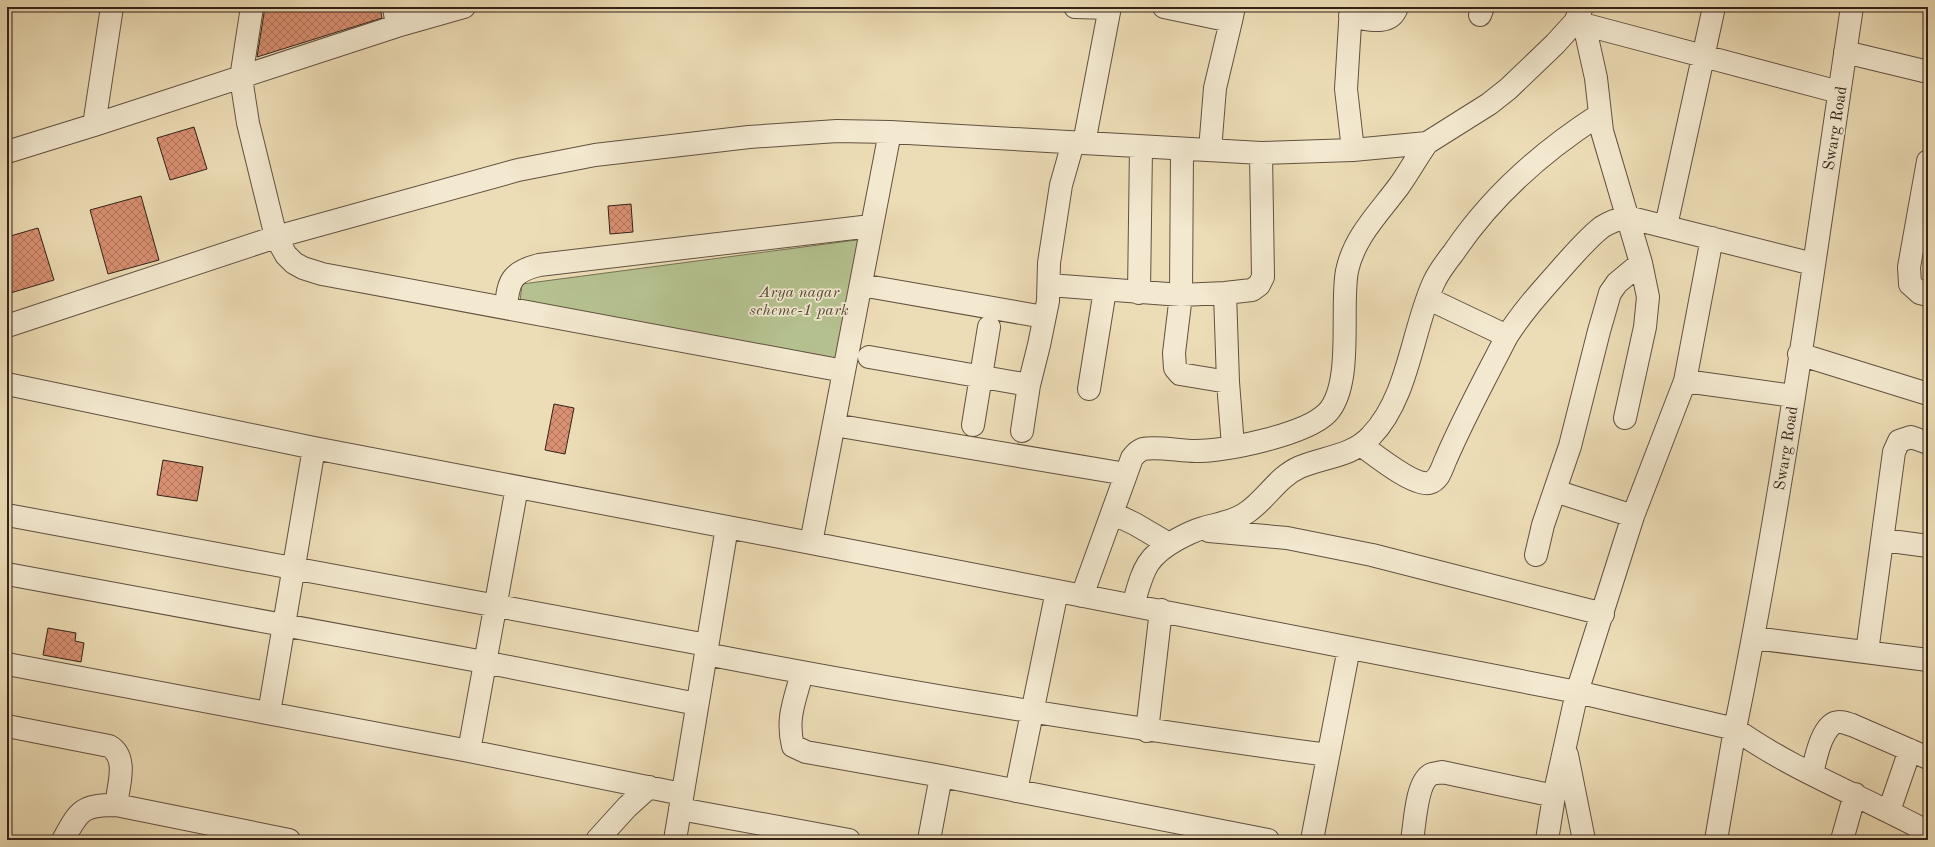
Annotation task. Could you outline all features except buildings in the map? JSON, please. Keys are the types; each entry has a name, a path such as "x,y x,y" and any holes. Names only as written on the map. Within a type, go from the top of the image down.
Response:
{"street":[{"path":"94,126 112,7"},
{"path":"252,7 240,78 248,123 276,237 286,255 294,264 322,274 844,371"},
{"path":"7,152 94,126 240,78 395,16 464,7"},
{"path":"1022,431 1029,385 1044,317 1049,286 1048,263 1061,184 1079,143 1110,8 1075,7"},
{"path":"1164,7 1233,14 1215,88 1210,150"},
{"path":"1353,150 1346,89 1351,12 1384,20 1392,16 1397,7"},
{"path":"1666,226 1714,7"},
{"name":"Swarg Road","path":"1716,840 1735,728 1754,638 1793,396 1852,7"},
{"path":"1580,18 1704,56 1839,92"},
{"path":"1580,18 1596,78 1599,115 1641,263 1648,297 1648,312 1625,418"},
{"path":"7,326 276,237 484,178 595,155 778,134 837,131 890,132 1261,153 1353,150 1426,143 1489,104 1508,89 1580,18"},
{"path":"1845,52 1928,72"},
{"path":"1133,605 1141,578 1155,553 1169,544 1198,530 1239,518 1250,510 1281,479 1291,472 1301,467 1348,452 1361,446 1380,426 1393,400 1404,374 1434,282 1465,236 1494,202 1551,149 1599,115"},
{"path":"811,543 890,132"},
{"path":"1082,596 1132,458 1136,452 1144,449 1196,451 1258,441 1303,427 1319,420 1328,412 1334,402 1342,377 1345,292 1347,270 1353,252 1360,238 1407,175 1426,143"},
{"path":"1139,293 1141,147"},
{"path":"1182,149 1181,295 1174,353 1174,368 1180,374 1228,382"},
{"path":"1049,286 1181,295 1252,290 1259,285 1263,277 1261,153"},
{"path":"1927,166 1909,267 1910,284 1920,293 1928,295"},
{"path":"1361,446 1410,478 1420,482 1429,483 1437,478 1455,437 1507,336 1534,297 1602,227 1615,220 1627,217 1813,264"},
{"path":"506,308 507,292 512,278 523,270 539,265 871,226"},
{"path":"1547,840 1554,796 1578,692 1633,516 1684,381 1712,238"},
{"path":"1536,555 1570,446 1610,293 1617,284 1641,263"},
{"path":"861,284 1044,317"},
{"path":"1089,389 1104,290"},
{"path":"1225,293 1228,382 1233,446"},
{"path":"1428,299 1507,336"},
{"path":"973,425 989,327"},
{"path":"1799,354 1928,394"},
{"path":"869,357 1029,385"},
{"path":"1684,381 1793,396"},
{"path":"7,384 314,448 517,488 1161,610 1578,692 1735,728 1756,744 1812,774 1890,811 1928,832"},
{"path":"834,425 1126,474"},
{"path":"1867,652 1894,452 1899,441 1911,437 1928,443"},
{"path":"269,713 314,448"},
{"path":"469,751 484,662 517,488"},
{"path":"1555,491 1633,516"},
{"path":"1112,513 1135,524 1169,544"},
{"path":"7,515 495,605 706,650 802,673 1147,731 1328,755"},
{"path":"675,840 727,527"},
{"path":"1198,530 1305,541 1399,562 1603,614"},
{"path":"1883,540 1928,546"},
{"path":"7,574 484,662 697,704"},
{"path":"1016,791 1057,591"},
{"path":"1147,731 1161,610"},
{"path":"1754,638 1928,660"},
{"path":"1312,840 1349,648"},
{"path":"7,664 469,751 649,787 681,801 788,834 849,840"},
{"path":"802,673 790,719 789,731 793,746 806,752 941,776 1268,840"},
{"path":"1812,774 1824,732 1832,724 1839,722 1852,725 1919,754 1890,811"},
{"path":"7,726 109,746 116,750 121,764 116,805"},
{"path":"1565,749 1584,840"},
{"path":"1412,840 1419,795 1425,781 1431,774 1442,772 1554,796"},
{"path":"929,840 941,776"},
{"path":"597,840 622,812 649,787"},
{"path":"1842,840 1855,794"},
{"path":"63,840 74,819 83,810 96,805 116,805 213,832 289,840"}],"green space":[{"name":"Arya nagar scheme-1 park","path":"864,239 861,285 835,360 520,302 522,284"}]}
